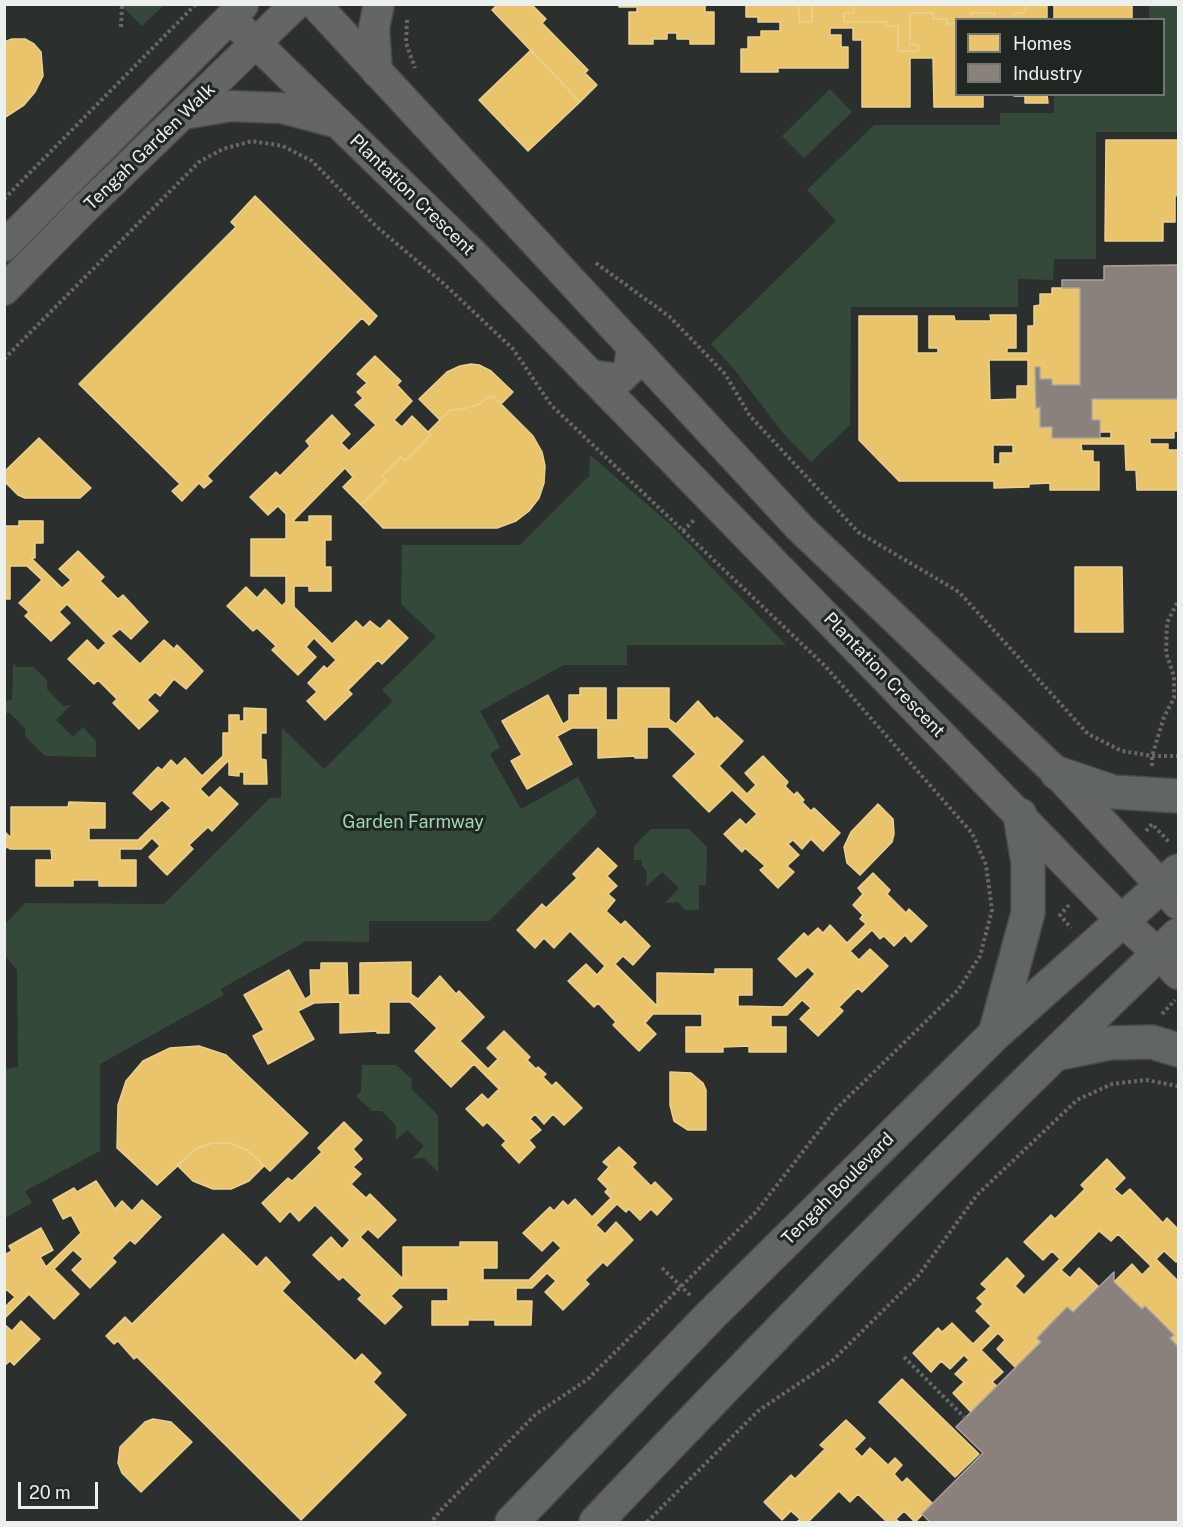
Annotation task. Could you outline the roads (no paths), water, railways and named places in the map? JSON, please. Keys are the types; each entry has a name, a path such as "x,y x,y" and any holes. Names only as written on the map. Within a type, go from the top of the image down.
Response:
{"main road":[{"path":"1057,773 1113,792 1179,796"},
{"path":"995,1034 1028,912 1028,863 1020,815"},
{"name":"Tengah Boulevard","path":"512,1522 711,1315 995,1034 1122,921 1173,887"},
{"path":"596,1522 725,1387 1055,1054 1172,954"},
{"path":"1055,1054 1120,1043 1152,1042 1179,1050"}],"street":[{"name":"Tengah Garden Walk","path":"4,290 81,212 296,4"},
{"path":"315,4 800,528 1173,887"},
{"path":"377,72 374,28 379,4"},
{"name":"Tengah Garden Walk","path":"4,246 237,11"},
{"name":"Plantation Crescent","path":"237,11 257,44 471,252 1122,921 1172,954"},
{"path":"184,114 231,106 282,108 338,123"},
{"path":"590,375 620,379 629,370 632,347"}],"park label":[{"name":"Garden Farmway","path":"413,822"}]}
